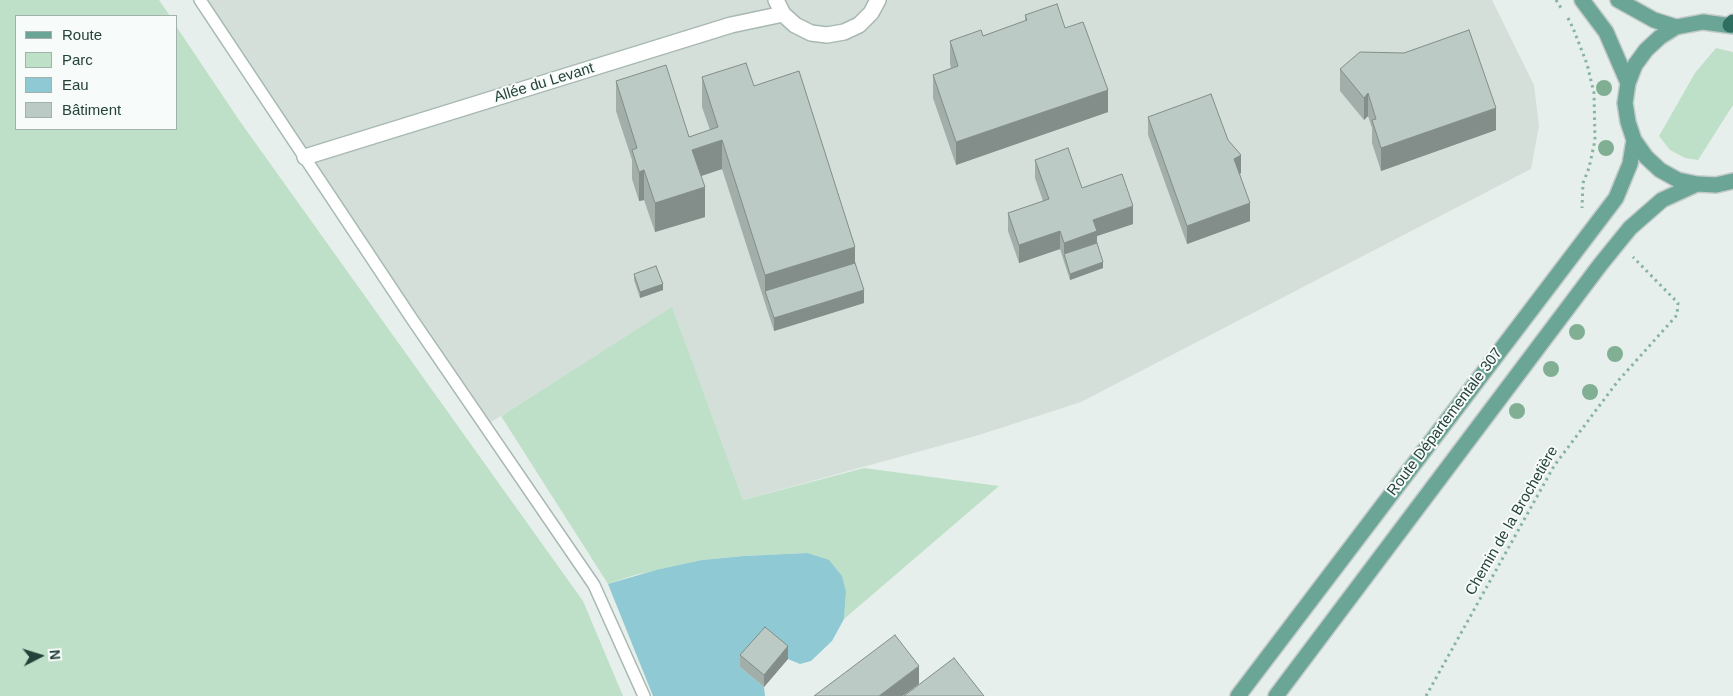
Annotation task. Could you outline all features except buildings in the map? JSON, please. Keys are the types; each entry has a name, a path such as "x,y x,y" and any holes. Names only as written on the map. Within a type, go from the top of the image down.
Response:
{"main road":[{"path":"1582,0 1606,32 1628,83"},
{"path":"1618,0 1654,20 1676,27"},
{"path":"1732,24 1703,22 1676,27 1660,37 1646,50 1635,65 1628,83 1626,103 1628,122 1634,140 1646,157 1660,170 1678,180 1697,184 1716,185 1733,181"},
{"name":"Route Départementale 307","path":"1238,696 1616,198 1630,164 1634,140"},
{"name":"Route Départementale 307","path":"1276,696 1594,272 1630,228 1662,200 1697,184"}],"street":[{"path":"776,0 783,14 796,25 810,33 827,35 844,32 859,25 871,13 878,0"},
{"name":"Allée du Levant","path":"305,158 731,25 783,14"}],"lane":[{"path":"200,0 412,319 594,585 644,696"}],"path":[{"path":"1556,0 1573,28 1587,64 1594,93 1595,140 1589,168 1583,183 1581,200 1582,209 1596,224"},
{"name":"Chemin de la Brochetière","path":"1426,696 1554,466 1618,381 1677,315 1678,303 1619,242"}],"shaded area":[{"path":"205,0 1492,0 1534,85 1539,126 1531,169 1081,402 979,435 743,500 672,308 480,429"}],"green space":[{"path":"0,0 159,0 169,15 15,15 15,130 178,130 178,29 239,120 583,601 623,696 0,696"},
{"path":"1716,48 1733,52 1733,105 1698,160 1685,158 1670,150 1659,136 1695,73"},
{"path":"672,307 743,500 864,468 999,486 844,619 846,592 807,553 702,560 635,575 608,584 501,416"}],"water":[{"path":"807,553 829,560 842,576 846,592 844,619 832,641 811,661 800,664 788,659 765,640 740,667 764,687 765,696 653,696 608,584 656,570 702,560"}]}
